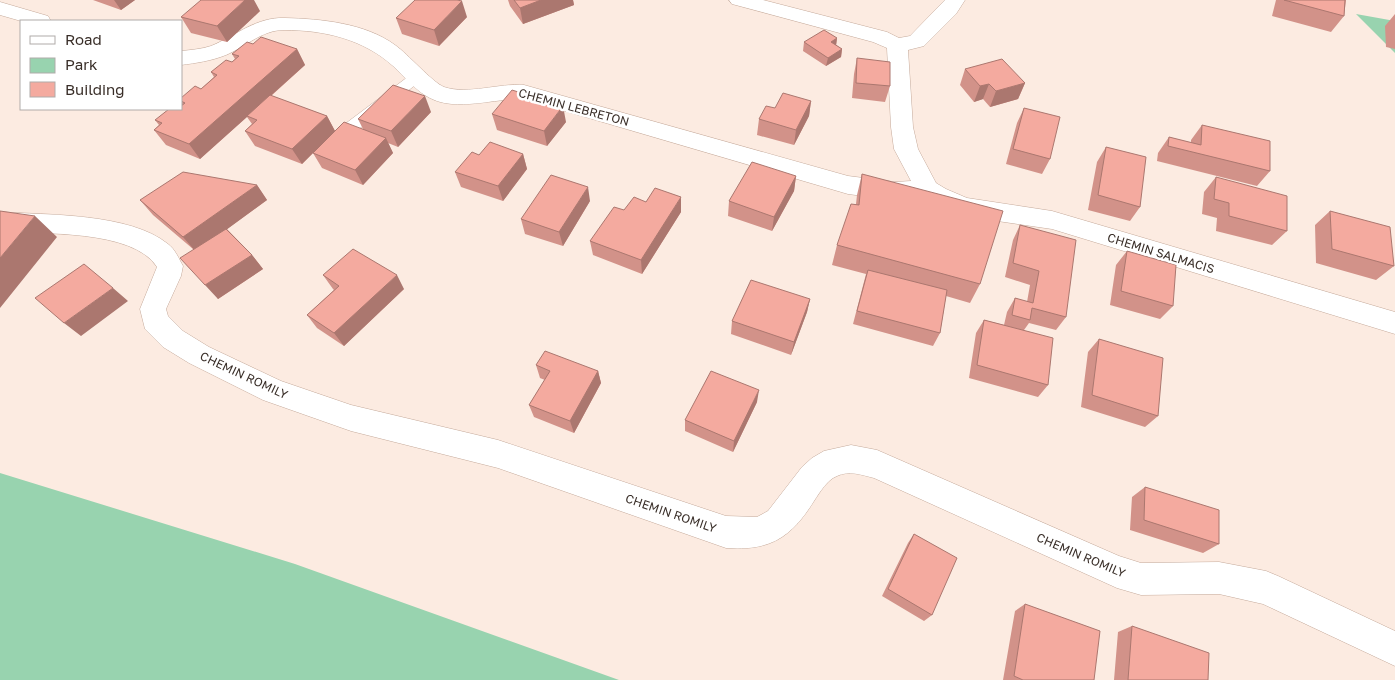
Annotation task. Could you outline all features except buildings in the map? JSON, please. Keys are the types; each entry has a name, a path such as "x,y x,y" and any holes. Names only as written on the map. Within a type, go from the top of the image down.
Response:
{"street":[{"path":"739,0 880,37 897,45 918,41 949,10 955,0"},
{"path":"0,8 38,20"},
{"name":"CHEMIN LEBRETON","path":"182,58 209,54 229,47 257,28 284,24 338,29 368,38 387,49 437,93 464,97 506,90 524,92 848,184 895,191 928,189"},
{"path":"897,45 902,127 906,149 928,189"},
{"name":"CHEMIN SALMACIS","path":"928,189 963,207 1052,220 1395,323"},
{"name":"CHEMIN ROMILY","path":"0,222 100,230 146,240 162,252 170,266 168,276 153,309 155,321 173,339 199,355 273,391 351,418 498,454 726,532 746,533 767,530 786,518 817,470 834,461 852,459 877,464 1117,572 1141,579 1219,578 1266,588 1395,649"}],"lane":[{"path":"346,131 418,76"}],"green space":[{"path":"1356,14 1395,21 1395,53"},
{"path":"0,473 295,564 619,680 0,680"}]}
